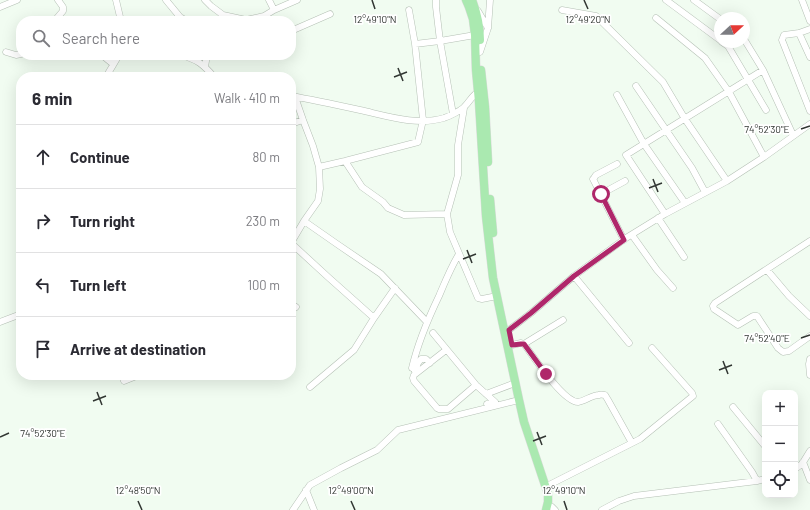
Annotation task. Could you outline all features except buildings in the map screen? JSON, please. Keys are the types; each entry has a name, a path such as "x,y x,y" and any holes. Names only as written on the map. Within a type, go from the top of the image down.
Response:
{"main road":[{"path":"466,0 473,19 478,70 485,107 488,173 501,306 514,366 548,486"},
{"path":"472,0 479,24 480,52 478,70"},
{"path":"481,91 479,102 481,144 486,216 493,278 497,296 509,330 512,345 515,383 524,422 553,498 550,509"}],"street":[{"path":"0,7 17,0"},
{"path":"58,0 64,11 59,16"},
{"path":"116,0 120,16"},
{"path":"166,0 179,16"},
{"path":"205,0 219,16"},
{"path":"269,0 274,10"},
{"path":"264,16 297,0"},
{"path":"436,0 440,41 453,114"},
{"path":"480,52 488,28 490,0"},
{"path":"666,0 714,36"},
{"path":"694,0 714,15"},
{"path":"802,0 810,21"},
{"path":"319,167 418,142 422,120 415,44 409,10"},
{"path":"562,10 596,16 663,82 727,181"},
{"path":"476,11 479,13 488,28"},
{"path":"296,29 330,14"},
{"path":"656,18 705,58 729,92 764,157"},
{"path":"810,30 784,36 782,40 810,111"},
{"path":"799,33 810,57"},
{"path":"415,44 475,35"},
{"path":"729,48 766,110"},
{"path":"750,48 763,70 793,135"},
{"path":"6,52 16,55"},
{"path":"108,60 113,64"},
{"path":"109,72 116,60"},
{"path":"195,60 210,72"},
{"path":"205,67 206,60"},
{"path":"665,214 626,155 763,70"},
{"path":"636,86 692,168 705,192"},
{"path":"296,97 361,110 401,120 433,121 446,118 464,108 473,96 481,91"},
{"path":"617,95 644,144 685,203"},
{"path":"296,105 313,146 319,167 320,189 318,201 296,235"},
{"path":"464,108 458,145 458,175 447,214 450,232 478,298 482,299 497,296"},
{"path":"296,122 302,120"},
{"path":"509,330 574,276 624,240 658,218 727,181 810,124"},
{"path":"345,161 362,187 383,202 388,208 404,215 447,214"},
{"path":"617,164 596,175 594,181 624,240"},
{"path":"601,194 625,181"},
{"path":"658,218 684,257"},
{"path":"304,221 382,274 427,322"},
{"path":"632,235 657,270 673,288"},
{"path":"810,241 715,303 713,306 714,309 738,325 753,316 757,316 778,348 783,352 789,351 810,336"},
{"path":"296,248 374,318"},
{"path":"430,363 426,359 421,359 414,369 416,353 427,322 459,254"},
{"path":"767,270 789,296 810,316"},
{"path":"574,276 629,344"},
{"path":"310,387 354,350 395,288"},
{"path":"0,322 16,316"},
{"path":"512,345 524,344 563,320"},
{"path":"433,333 476,385 495,402 452,413 448,412"},
{"path":"524,344 546,374 566,397 578,402 598,395 605,396 632,443"},
{"path":"548,486 640,439 693,396 652,348"},
{"path":"446,350 414,375 413,378 437,408 448,409 476,385"},
{"path":"810,359 810,375"},
{"path":"486,394 515,383"},
{"path":"293,510 310,485 377,450 398,430 519,400"},
{"path":"733,407 762,442"},
{"path":"718,424 757,481"},
{"path":"798,466 803,462 810,451"},
{"path":"803,462 810,480"},
{"path":"602,510 619,501 634,496 762,480"},
{"path":"306,490 314,510"}],"route":[{"path":"546,374 524,344 512,345 509,330 574,276 624,240 601,194"}]}
